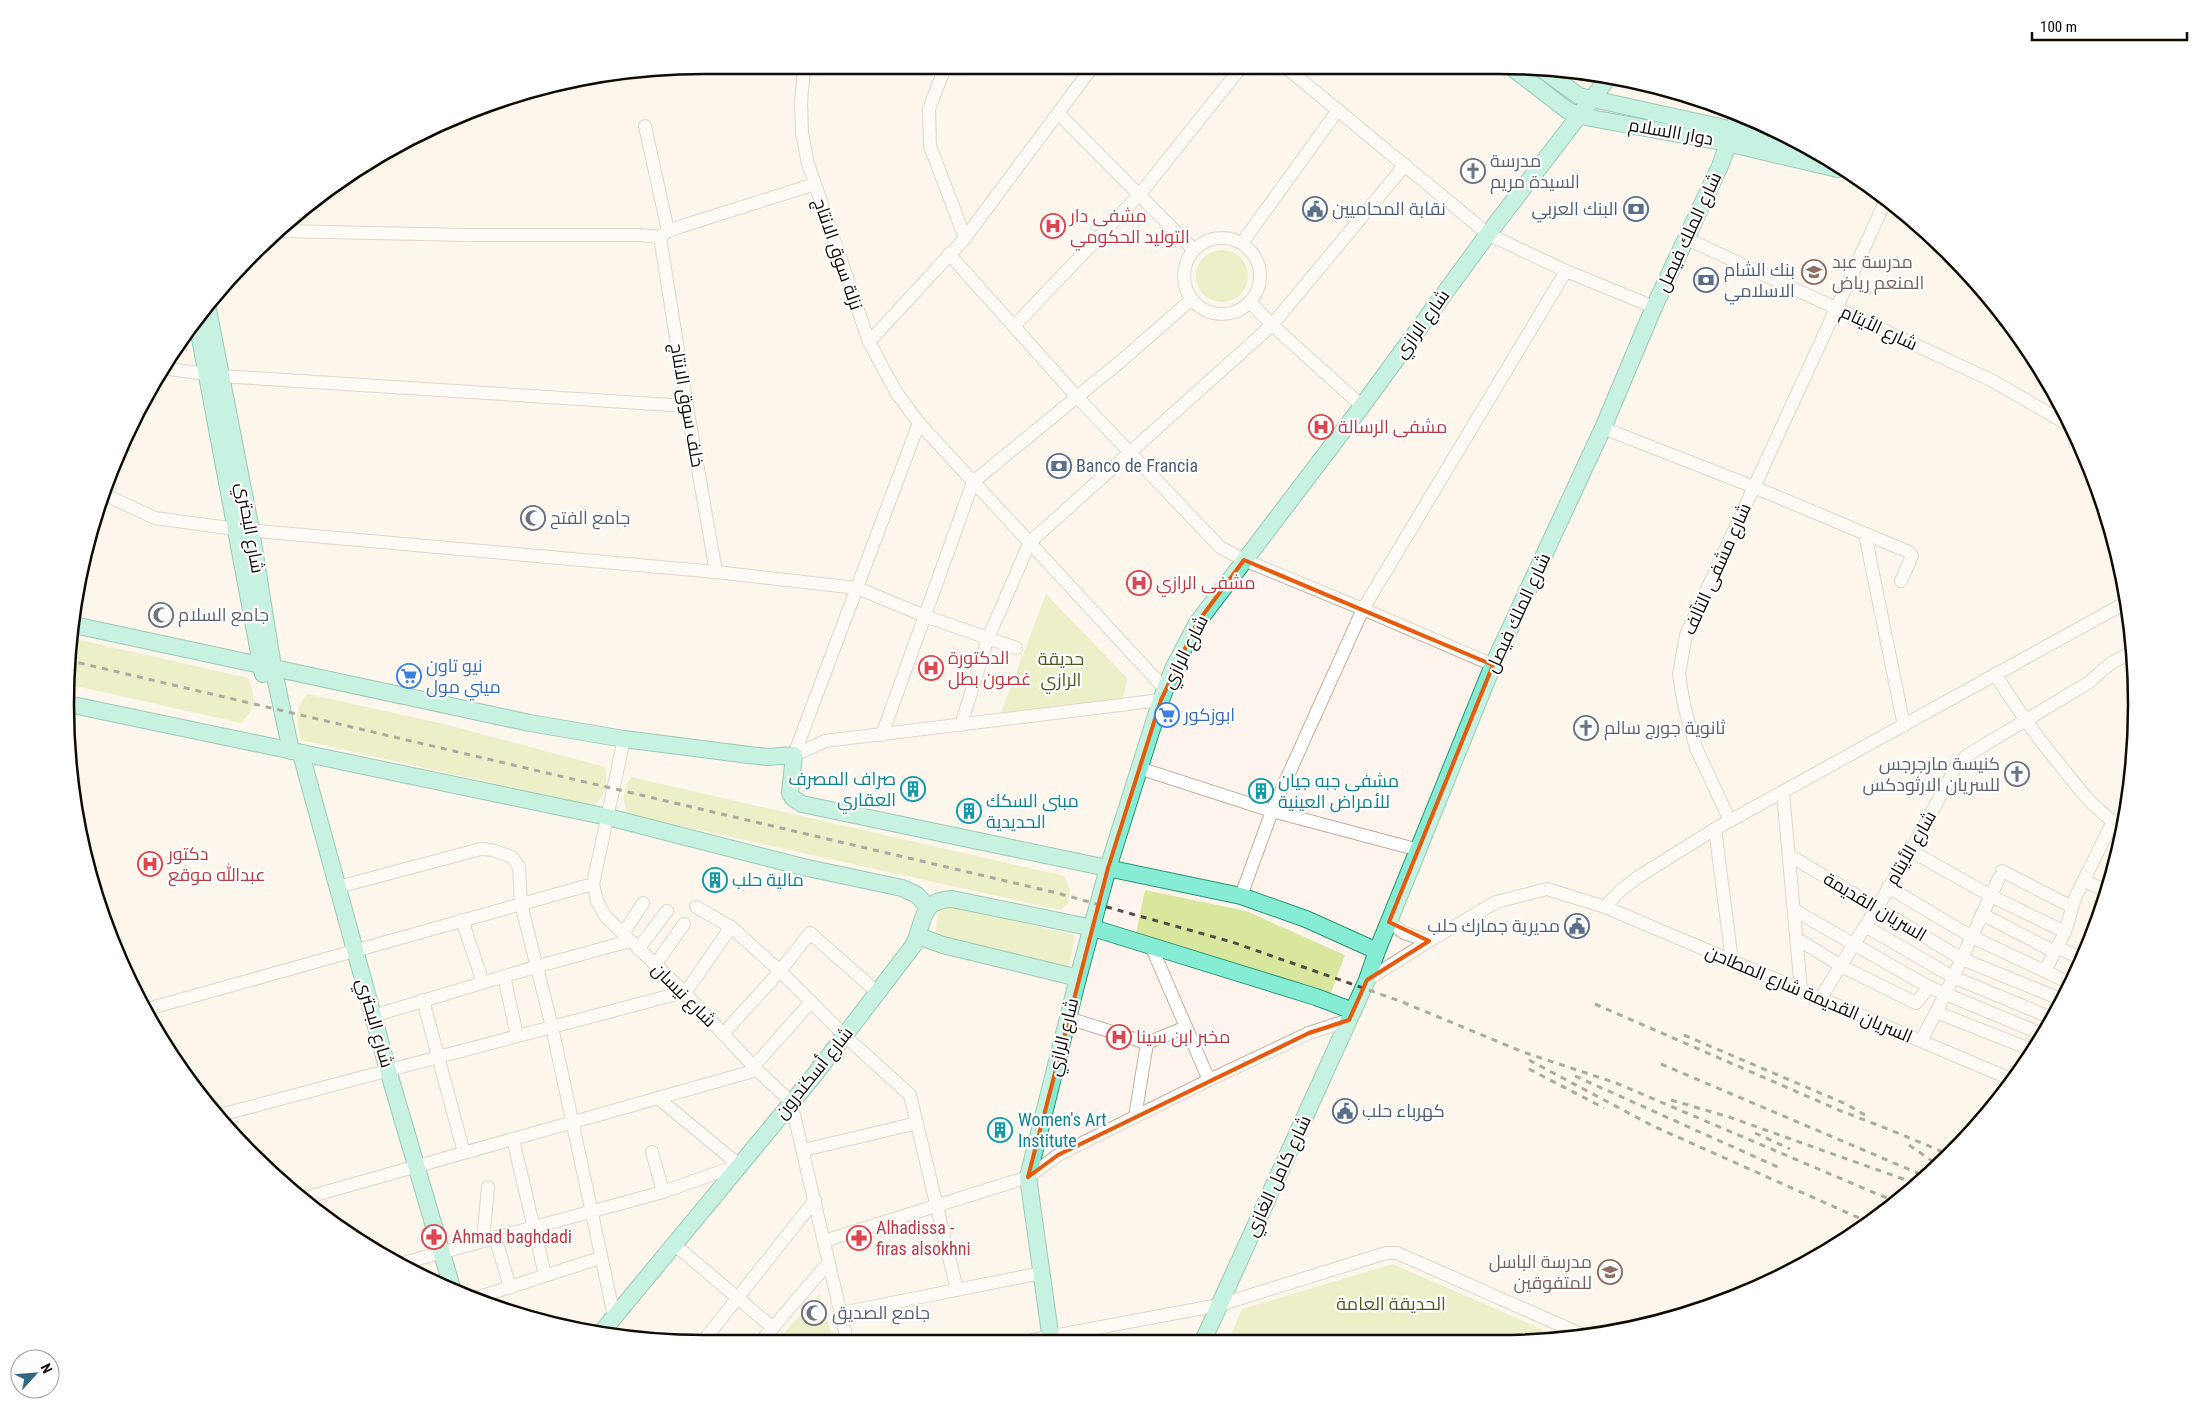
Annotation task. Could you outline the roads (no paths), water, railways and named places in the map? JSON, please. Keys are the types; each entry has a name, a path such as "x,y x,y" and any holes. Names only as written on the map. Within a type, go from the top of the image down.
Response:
{"main road":[{"name":"دوار االسلام","path":"1521,75 1567,110 1580,116 1730,136 1823,165"},
{"path":"1552,76 1579,96 1730,136 1781,142"},
{"name":"شارع الرازي","path":"1050,1335 1028,1177 1108,868 1163,695 1197,623 1362,406 1488,234 1604,83"},
{"name":"شارع الملك فيصل","path":"1351,1016 1493,666 1603,428 1654,308 1720,166 1735,121"},
{"path":"208,316 214,375"},
{"path":"199,328 214,375"},
{"name":"شارع البحتري","path":"214,375 244,529 267,666 290,751 338,887 388,1070 450,1281"},
{"path":"79,626 530,723 624,739 749,755 768,757 794,755 790,793 793,798 802,804 1241,896 1299,916 1377,951"},
{"path":"74,705 608,818 803,867 902,888 918,895 928,907 941,900 952,899 1093,928 1316,997 1351,1016"},
{"name":"شارع أسكندرون","path":"605,1327 845,1036 918,936 922,919 928,907"},
{"path":"918,936 1078,978"},
{"name":"شارع كامل الغازي","path":"1206,1335 1351,1016"}],"street":[{"name":"نزلة سوق الانتاج","path":"804,74 801,102 802,133 808,164 869,342 896,392 919,423 1030,542 1163,695"},
{"path":"943,74 930,109 930,146 965,238"},
{"path":"869,342 965,238 1087,74"},
{"path":"1014,326 1140,194 1236,74"},
{"name":"شارع الملك فيصل","path":"1294,74 1488,234 1566,271 1654,308"},
{"path":"1242,243 1338,110"},
{"path":"1058,113 1194,250"},
{"name":"خلف سوق الانتاج","path":"646,126 664,234 687,406 716,572"},
{"path":"961,725 988,638 1030,542 1272,325 1405,165"},
{"path":"288,231 468,235 664,234 815,184"},
{"name":"شارع مشفى التآلف","path":"1730,821 1696,748 1684,705 1678,674 1686,635 1883,206"},
{"path":"1219,238 1233,239 1242,243 1254,255 1260,267 1259,286 1250,302 1238,311 1226,314 1213,313 1201,308 1192,299 1184,276 1187,262 1194,250 1206,242 1219,238"},
{"name":"شارع الأيتام","path":"1686,238 1993,381 2060,420"},
{"path":"949,254 1077,397 1220,547 1244,560 1363,609 1493,666"},
{"path":"1241,896 1272,811 1363,609 1566,271"},
{"path":"882,735 973,482 1122,361 1192,299"},
{"path":"1250,302 1272,325 1362,406"},
{"path":"170,369 214,375 687,406"},
{"path":"794,755 919,423"},
{"name":"شارع مشفى التآلف","path":"1603,428 1754,487"},
{"path":"1754,487 1909,552 1912,556 1901,581"},
{"path":"114,499 155,518 244,529 716,572 857,588 925,616 1016,648"},
{"path":"1865,534 1904,726"},
{"path":"1605,907 1633,880 1715,829 2120,606"},
{"name":"شارع الأيتام","path":"1820,999 1910,851 1956,767 1966,756 2088,683 2110,664 2126,654"},
{"path":"1995,674 2025,721 2087,800 2117,823"},
{"path":"794,755 825,741 961,725 1163,695"},
{"path":"152,1008 593,884 624,739"},
{"path":"1139,768 1272,811 1419,850"},
{"path":"1783,793 1801,990"},
{"path":"2045,971 2065,932 2072,908 2084,881 2116,827"},
{"path":"1715,829 1732,961"},
{"path":"338,887 486,849 512,857 520,867 521,904 535,967 552,1027 600,1258 614,1316"},
{"path":"1910,851 1991,896 2065,932"},
{"name":"السريان القديمة","path":"1789,855 1877,906 1962,959 2056,997"},
{"path":"1921,1041 1945,995 2000,875 2072,908"},
{"path":"2084,881 2101,888"},
{"name":"شارع نيسان","path":"593,884 606,918 684,992 791,1102"},
{"name":"السريان القديمة","path":"1888,887 1972,937 2064,980"},
{"name":"السريان القديمة شارع المطاحن","path":"1429,941 1496,902 1547,889 1605,907 2006,1077"},
{"path":"630,942 643,902"},
{"path":"696,907 731,928 780,971 845,1036 910,1094 957,1290"},
{"path":"1794,910 1929,987 2037,1032"},
{"path":"373,1016 535,967 630,942 667,911"},
{"path":"1982,914 2075,956"},
{"path":"462,920 483,982"},
{"path":"1389,922 1404,933 1429,941"},
{"path":"655,965 684,924"},
{"name":"السريان القديمة","path":"1865,926 1953,977 2046,1016"},
{"path":"225,1114 684,992 731,928"},
{"path":"723,1034 780,971 810,933 878,992"},
{"path":"1796,938 1841,966 1916,1003 1929,987"},
{"path":"1367,980 1429,941"},
{"path":"1151,946 1209,1080"},
{"path":"504,976 517,1036"},
{"path":"423,1000 440,1057 464,1153"},
{"path":"310,1196 658,1098 756,1068 811,1002"},
{"path":"1936,1012 2027,1048"},
{"path":"824,1241 1028,1177 1058,1155 1134,1117 1308,1033 1351,1016"},
{"path":"1068,1018 1147,1043 1186,1027"},
{"path":"1134,1117 1147,1043"},
{"path":"658,1098 739,1165"},
{"path":"791,1102 804,1150 846,1335"},
{"path":"804,1150 917,1123"},
{"path":"513,1139 545,1275"},
{"path":"652,1152 663,1192"},
{"path":"409,1261 663,1192 739,1165"},
{"path":"488,1187 489,1239 510,1287"},
{"path":"708,1335 815,1200"},
{"path":"674,1244 773,1328"},
{"path":"1065,1335 1219,1305 1386,1253 1397,1253 1571,1331"},
{"path":"485,1295 600,1258"},
{"path":"767,1335 829,1262"},
{"path":"840,1313 1041,1273"}],"railway":[{"path":"75,662 1057,893 1232,942 1400,1001 1523,1052 1616,1083 1889,1199"},
{"path":"1595,1004 1841,1111 1943,1152"},
{"path":"1684,1035 1846,1104 1865,1115"},
{"path":"1529,1060 1653,1126 1862,1219"},
{"path":"1661,1064 1919,1174"},
{"path":"1529,1069 1604,1108"},
{"path":"1575,1076 1780,1168"},
{"path":"1671,1100 1729,1117 1910,1181"},
{"path":"1755,1133 1790,1149"},
{"path":"1909,1145 1933,1161"}],"place":[{"name":"مدرسة السيدة مريم","path":"1473,171"},
{"name":"نقابة المحاميين","path":"1315,209"},
{"name":"البنك العربي","path":"1636,209"},
{"name":"مشفى دار التوليد الحكومي","path":"1053,226"},
{"name":"مدرسة عبد المنعم رياض","path":"1814,272"},
{"name":"بنك الشام الاسلامي","path":"1706,280"},
{"name":"مشفى الرسالة","path":"1321,427"},
{"name":"Banco de Francia","path":"1059,466"},
{"name":"جامع الفتح","path":"533,518"},
{"name":"مشفى الرازي","path":"1139,583"},
{"name":"جامع السلام","path":"161,615"},
{"name":"الدكتورة غصون بطل","path":"931,668"},
{"name":"نيو تاون ميني مول","path":"409,676"},
{"name":"ابوزكور","path":"1167,715"},
{"name":"ثانوية جورج سالم","path":"1586,728"},
{"name":"كنيسة مارجرجس للسريان الارثودكس","path":"2017,774"},
{"name":"صراف المصرف العقاري","path":"913,789"},
{"name":"مشفى جبه جيان للأمراض العينية","path":"1261,791"},
{"name":"مبنى السكك الحديدية","path":"969,811"},
{"name":"دكتور عبدالله موقع","path":"150,864"},
{"name":"مالية حلب","path":"715,880"},
{"name":"مديرية جمارك حلب","path":"1577,926"},
{"name":"مخبر ابن سينا","path":"1119,1037"},
{"name":"كهرباء حلب","path":"1345,1111"},
{"name":"Women's Art Institute","path":"1000,1130"},
{"name":"Ahmad baghdadi","path":"434,1237"},
{"name":"Alhadissa - firas alsokhni","path":"859,1238"},
{"name":"مدرسة الباسل للمتفوقين","path":"1610,1272"},
{"name":"جامع الصديق","path":"814,1313"}],"park label":[{"name":"حديقة الرازي","path":"1061,670"},
{"name":"الحديقة العامة","path":"1391,1304"}]}
